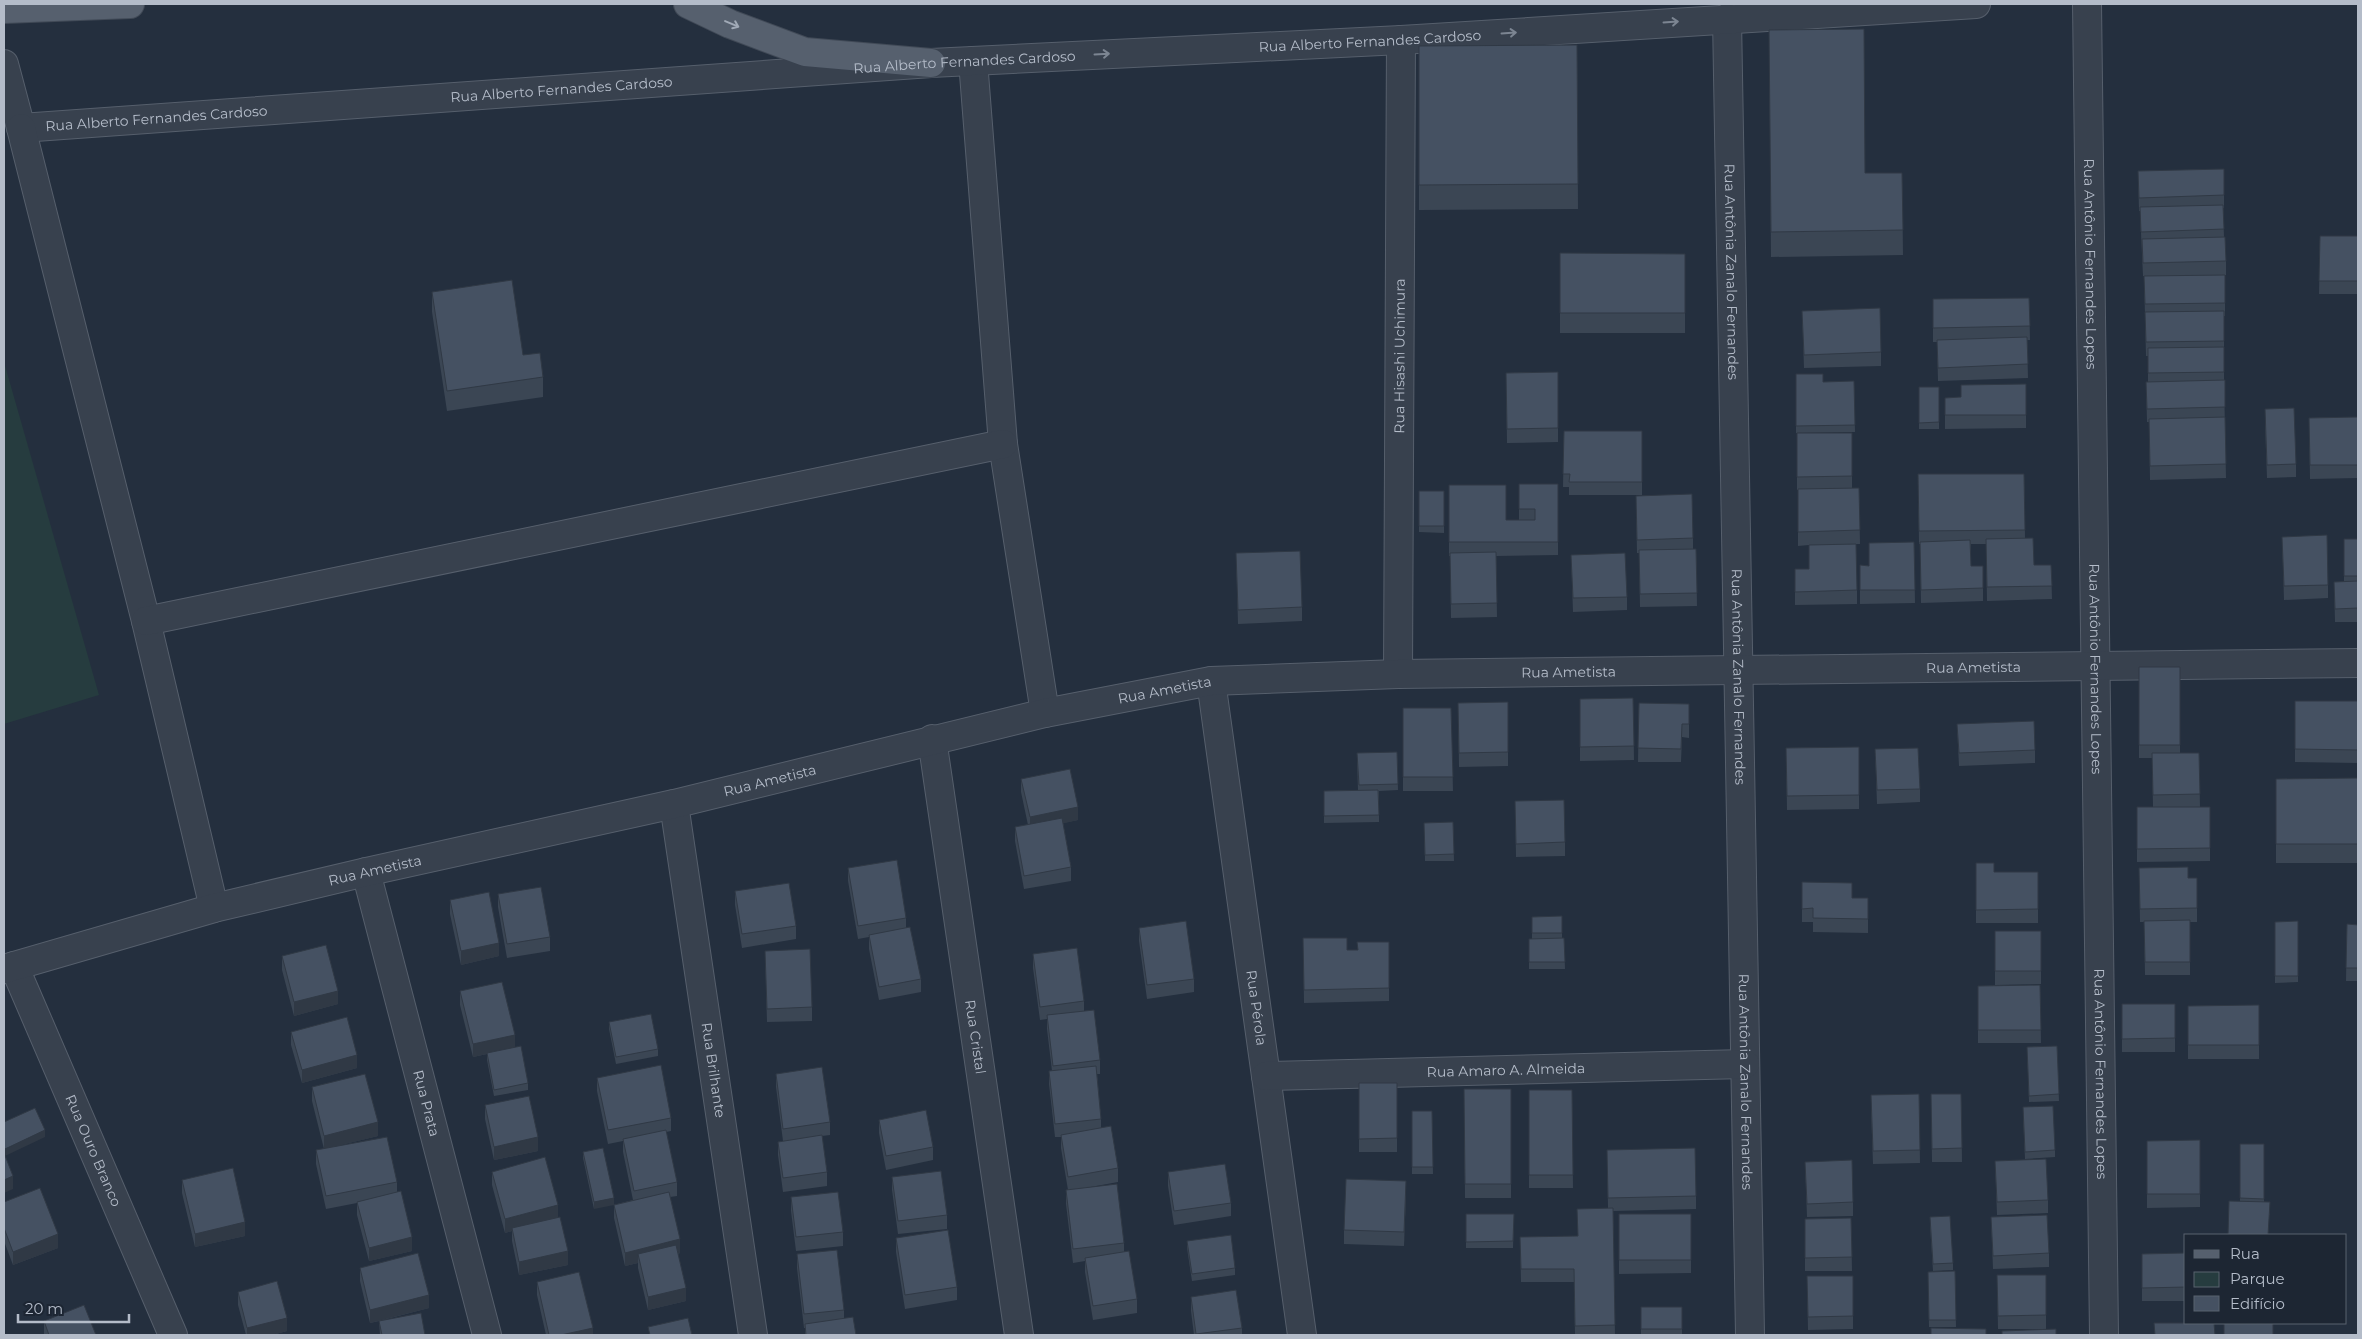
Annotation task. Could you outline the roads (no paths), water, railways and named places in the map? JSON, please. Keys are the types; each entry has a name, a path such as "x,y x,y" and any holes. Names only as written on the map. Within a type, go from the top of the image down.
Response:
{"main road":[{"path":"4,9 130,4"},
{"path":"688,4 730,24 805,52 931,63"}],"street":[{"name":"Rua Alberto Fernandes Cardoso","path":"21,128 931,63 1401,40 1727,18 1976,4"},
{"name":"Rua Antônio Fernandes Lopes","path":"2087,4 2104,1335"},
{"name":"Rua Antônia Zanalo Fernandes","path":"1727,18 1750,1335"},
{"name":"Rua Hisashi Uchimura","path":"1398,674 1401,40"},
{"path":"972,61 1002,444 1045,713"},
{"path":"4,64 146,621 214,908"},
{"path":"146,621 1002,444"},
{"name":"Rua Ametista","path":"9,968 214,908 366,872 674,804 932,739 1045,713 1211,682 1398,674 2358,663"},
{"name":"Rua Pérola","path":"1211,682 1302,1335"},
{"name":"Rua Cristal","path":"932,739 1019,1335"},
{"name":"Rua Brilhante","path":"674,804 753,1335"},
{"name":"Rua Prata","path":"366,872 487,1335"},
{"name":"Rua Ouro Branco","path":"9,968 173,1335"},
{"name":"Rua Amaro A. Almeida","path":"1266,1076 1745,1064"}]}
